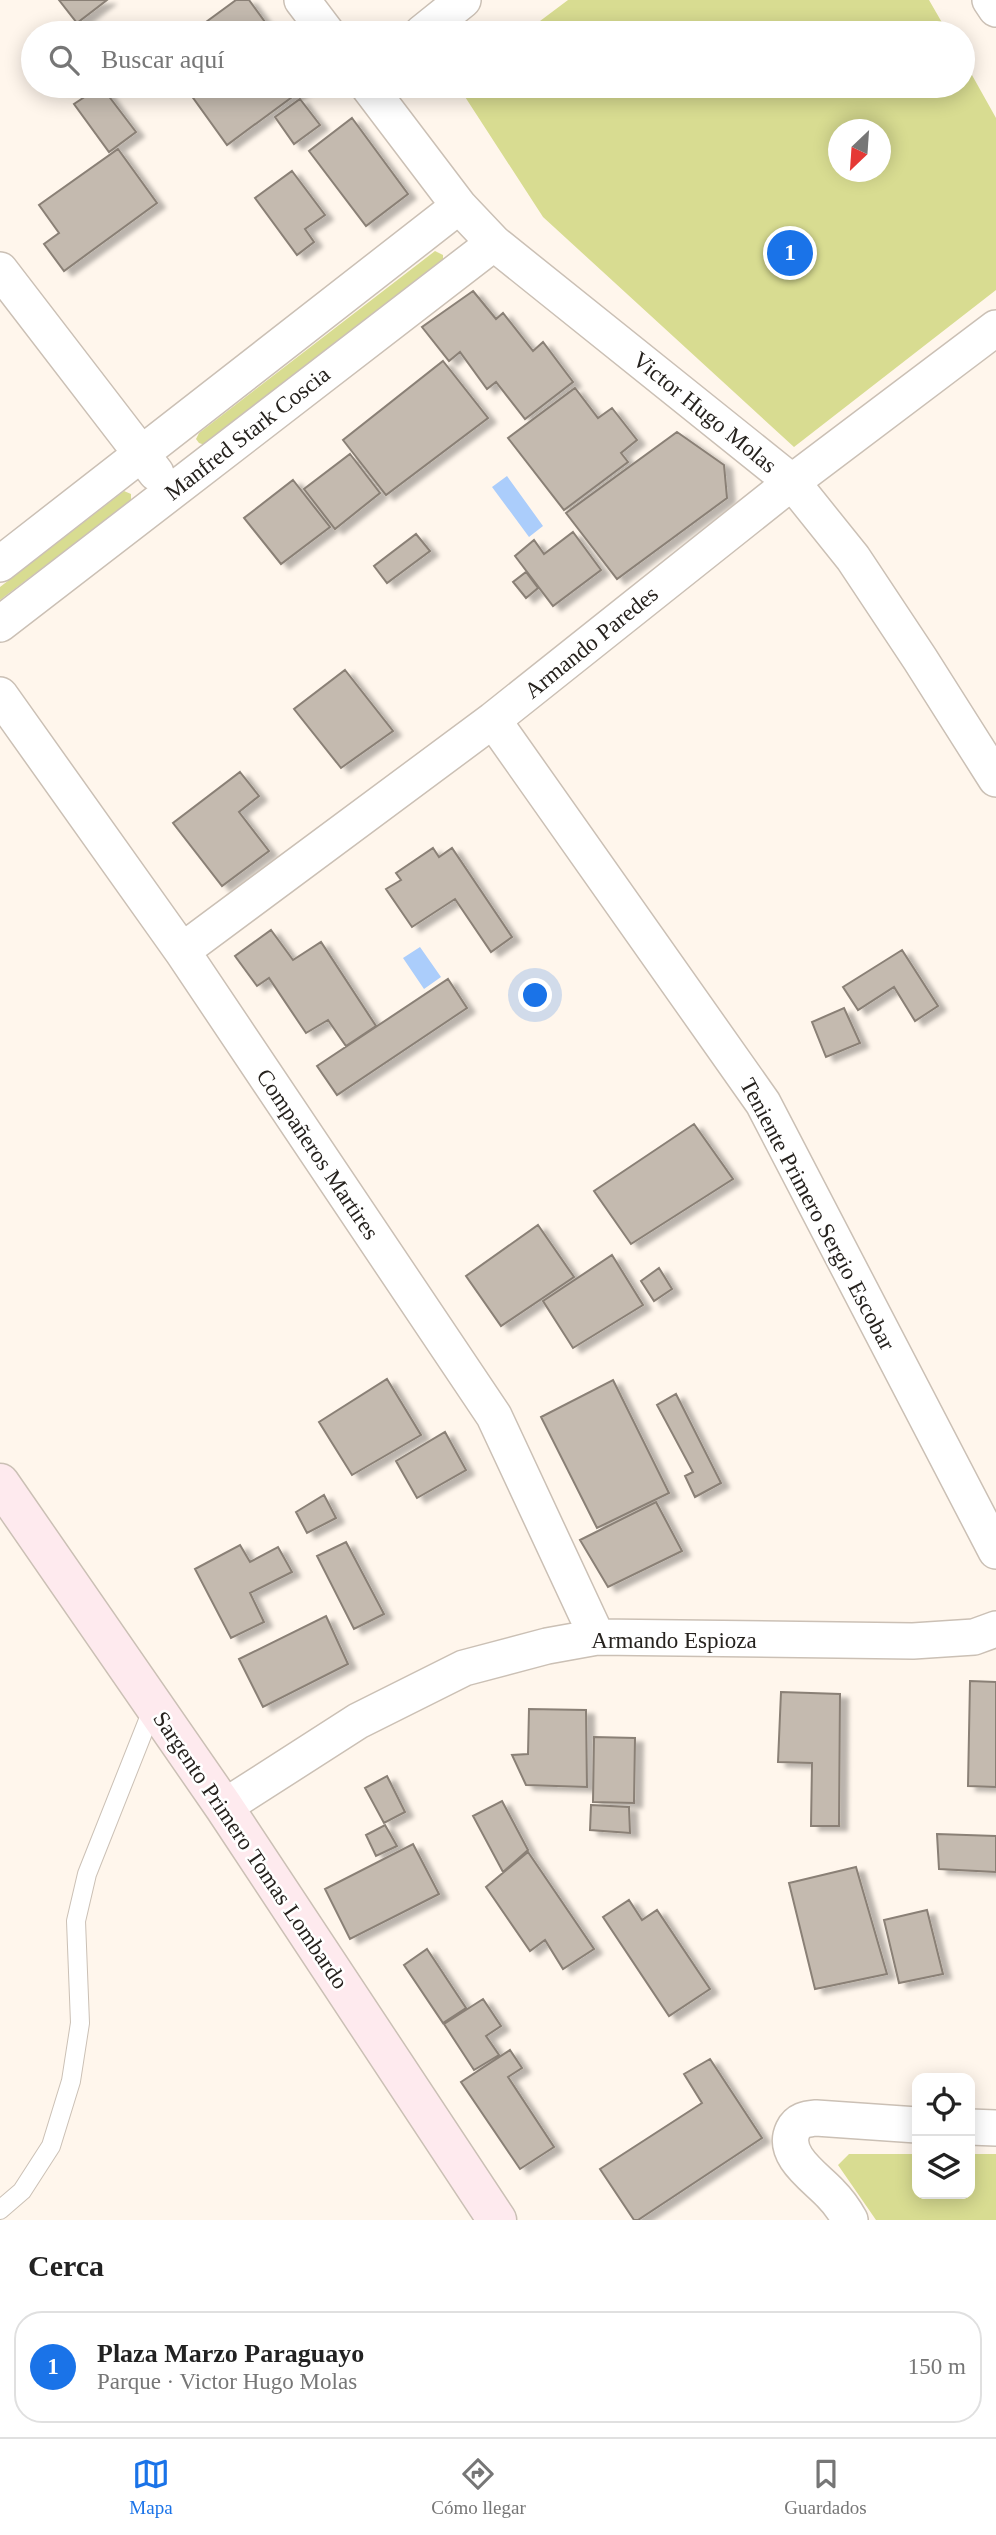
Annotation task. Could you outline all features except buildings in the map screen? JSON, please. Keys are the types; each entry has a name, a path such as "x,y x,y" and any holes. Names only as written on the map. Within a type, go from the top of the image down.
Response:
{"street":[{"path":"302,0 318,21"},
{"path":"437,21 463,0"},
{"path":"990,0 996,9"},
{"name":"Victor Hugo Molas","path":"377,98 459,206 494,243 792,482 853,558 996,779"},
{"name":"Manfred Stark Coscia","path":"0,564 459,206"},
{"name":"Manfred Stark Coscia","path":"0,624 494,243"},
{"path":"0,271 172,492"},
{"name":"Armando Paredes","path":"182,951 493,720 792,482 996,328"},
{"name":"Compañeros Martires","path":"0,695 182,951 494,1416 597,1637"},
{"name":"Teniente Primero Sergio Escobar","path":"493,720 763,1103 996,1551"},
{"name":"Sargento Primero Tomas Lombardo","path":"0,1483 224,1807 497,2220"},
{"name":"Armando Espioza","path":"224,1807 358,1721 464,1668 547,1646 597,1637 914,1641 974,1637 996,1629"},
{"path":"850,2220 833,2195 797,2159 790,2146 795,2125 816,2118 912,2125"},
{"path":"975,2127 996,2129"}],"lane":[{"path":"0,2210 22,2191 51,2146 71,2081 80,2023 76,1921 84,1886 154,1705"}],"green space":[{"path":"568,0 929,0 941,21 540,21"},
{"path":"975,80 996,118 996,290 794,447 543,217 466,98 975,98"},
{"path":"435,251 443,255 443,263 205,445 199,443 196,439 199,433"},
{"path":"124,491 131,494 131,501 0,600 0,587"},
{"path":"849,2154 912,2154 912,2199 975,2199 975,2154 996,2154 996,2220 876,2220 838,2165"}],"water":[{"path":"507,476 543,526 529,537 492,487"},
{"path":"420,947 441,977 424,989 403,958"}],"place":[{"name":"Plaza Marzo Paraguayo","path":"790,253"}]}
